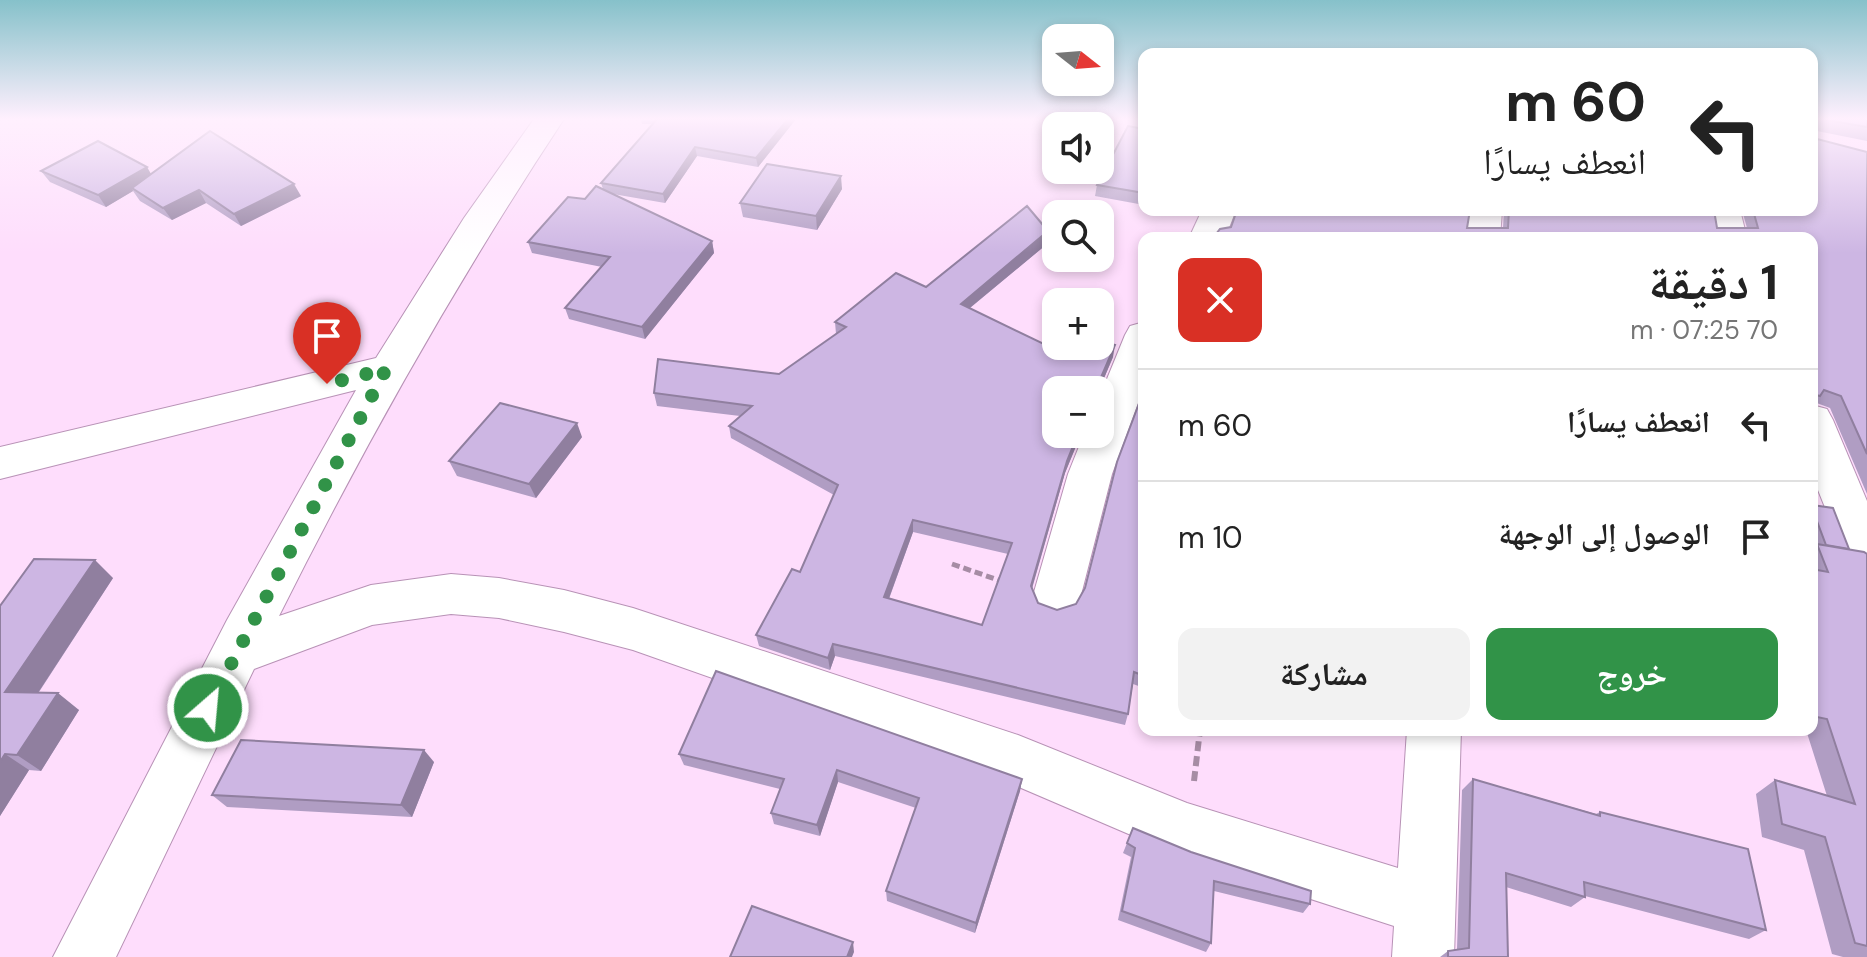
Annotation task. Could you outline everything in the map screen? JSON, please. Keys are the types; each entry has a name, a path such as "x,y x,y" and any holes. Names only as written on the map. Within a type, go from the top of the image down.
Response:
{"street":[{"path":"84,957 236,653 386,369 516,164"},
{"path":"1056,599 1090,474 1138,350"},
{"path":"0,463 386,369"},
{"path":"1818,435 1867,557"},
{"path":"236,653 371,605 451,594 499,598 564,611 633,629 1018,760 1424,932 1434,736"}],"building":[{"path":"55,164 141,164 147,167 98,195 41,171"},
{"path":"165,164 262,164 294,184 234,214 199,190 163,208 132,188"},
{"path":"618,164 684,164 663,194 601,183"},
{"path":"767,164 841,176 816,216 740,203"},
{"path":"1114,164 1138,164 1138,192 1097,185 1114,184"},
{"path":"1818,164 1867,164 1867,454 1841,396 1824,390 1818,396 1818,232 1218,232 1231,227 1235,216 1469,216 1467,228 1508,228 1509,216 1715,216 1717,228 1758,228 1755,216 1818,216"},
{"path":"596,186 712,241 642,327 565,308 610,257 528,242 568,197 585,199"},
{"path":"1027,206 1042,224 1042,236 961,304 1042,343 1042,360 1109,360 1102,376 1042,376 1042,448 1072,448 1031,586 1038,603 1057,610 1076,604 1085,588 1117,462 1138,406 1138,674 1134,672 1128,714 833,644 828,658 756,635 792,569 800,572 838,485 729,426 752,406 654,393 658,359 779,374 846,327 835,322 896,273 926,287","holes":["913,520 1012,543 982,625 884,597"]},
{"path":"500,403 577,423 529,484 449,461"},
{"path":"1818,506 1833,508 1849,549 1826,545 1818,524"},
{"path":"1818,544 1867,554 1867,946 1855,943 1825,837 1782,824 1775,780 1855,804 1827,719 1818,717 1818,570 1828,572"},
{"path":"34,559 95,560 5,692 58,693 17,755 5,754 0,762 0,606"},
{"path":"716,671 1022,779 976,923 886,891 919,798 837,770 817,825 771,813 784,779 679,754"},
{"path":"241,740 424,750 401,805 212,795"},
{"path":"1473,779 1600,816 1600,812 1748,849 1766,930 1584,882 1585,897 1506,873 1508,957 1448,957 1448,951 1469,948"},
{"path":"1133,828 1191,852 1311,891 1310,904 1214,881 1211,943 1122,911 1135,848 1127,843"},
{"path":"752,906 853,942 847,957 730,957"}],"route":[{"path":"208,708 386,369 327,384"}]}
